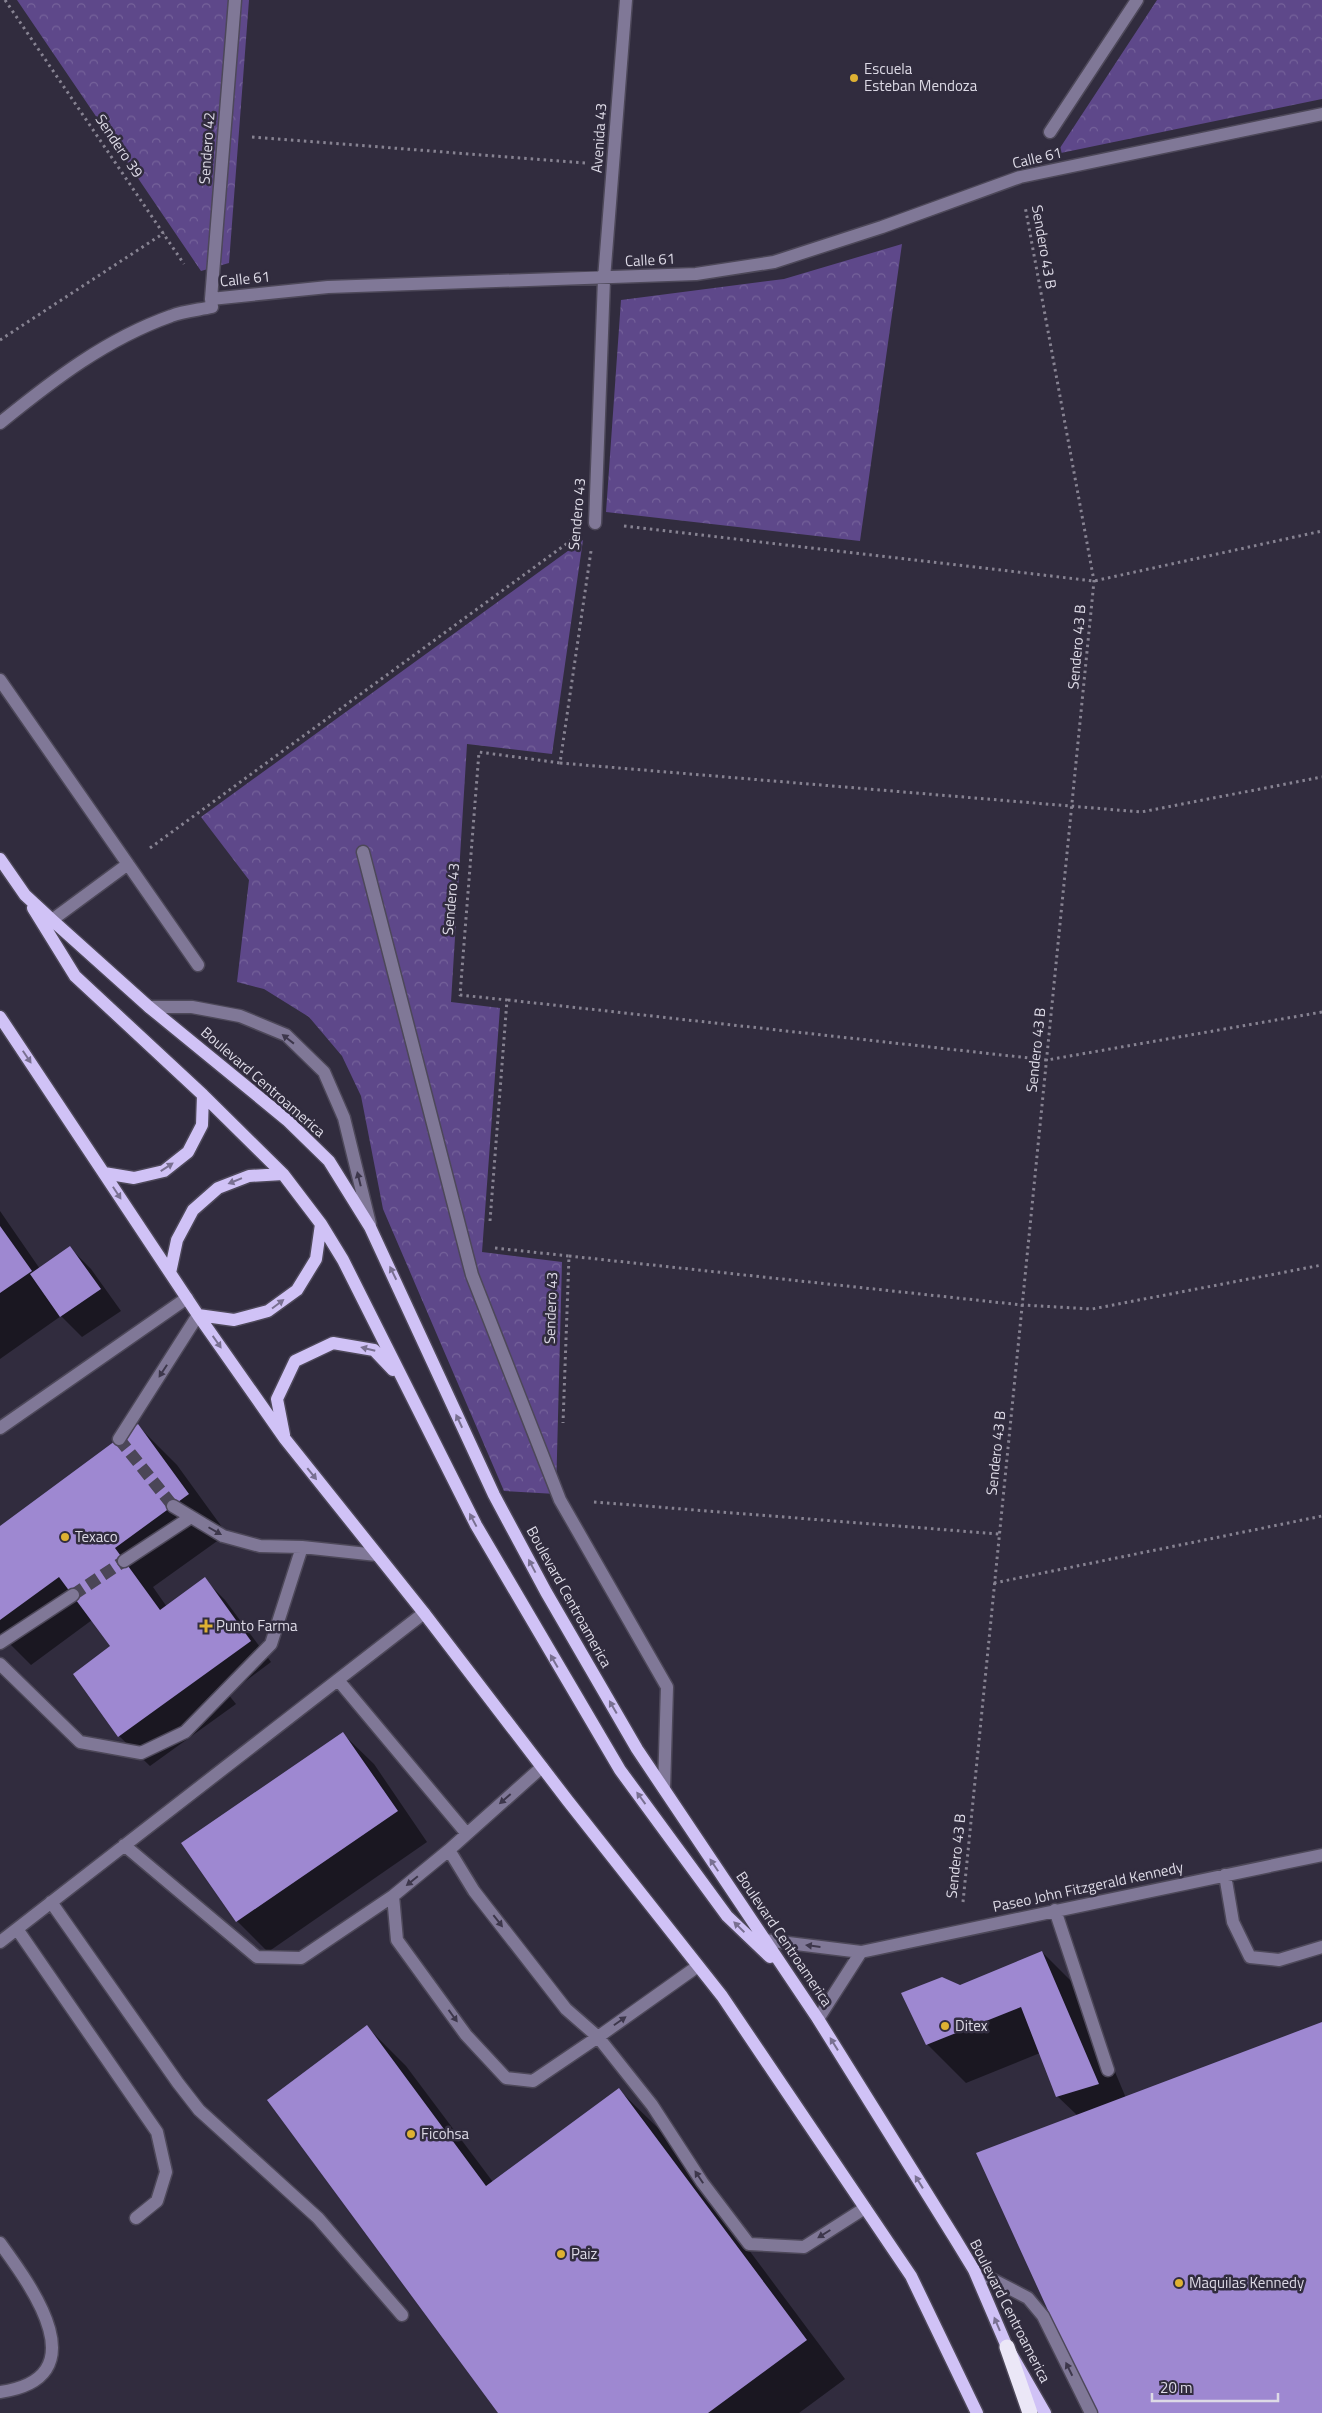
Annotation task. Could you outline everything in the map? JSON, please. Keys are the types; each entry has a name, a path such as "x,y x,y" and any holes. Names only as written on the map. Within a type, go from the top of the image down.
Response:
{"highway":[{"path":"1007,2347 1030,2413"}],"main road":[{"name":"Boulevard Centroamerica","path":"0,859 25,896 149,1007 287,1120 329,1161 370,1227 494,1495 550,1600 637,1749 818,2020 974,2270 1007,2347 1045,2413"},
{"path":"25,896 75,976 203,1095 283,1174 321,1224 343,1260 402,1381 476,1525 620,1770 727,1916 787,1973"},
{"path":"0,1017 198,1315 285,1439 424,1613 722,1996 911,2276 977,2413"},
{"path":"104,1173 134,1178 164,1171 176,1162 188,1152 202,1125 203,1095"},
{"path":"170,1273 177,1240 193,1210 218,1188 249,1176 283,1174"},
{"path":"198,1315 234,1320 268,1311 276,1306 297,1290 316,1259 321,1224"},
{"path":"285,1439 277,1399 295,1361 333,1343 374,1350 402,1381"}],"street":[{"name":"Sendero 42","path":"211,299 235,0"},
{"name":"Avenida 43","path":"604,279 626,0"},
{"path":"1050,132 1137,0"},
{"name":"Calle 61","path":"0,423 56,377 110,343 171,316 212,307 211,299 328,287 604,279 696,274 774,262 882,227 1020,177 1322,114"},
{"name":"Sendero 43","path":"594,523 604,279"},
{"path":"0,680 198,965"},
{"path":"363,852 472,1275 560,1500 667,1687 664,1789"},
{"path":"52,920 128,864"},
{"path":"149,1007 192,1007 240,1016 286,1036 324,1072 344,1118 370,1227"},
{"path":"0,1428 187,1298"},
{"path":"119,1439 198,1315"},
{"path":"173,1506 224,1536 260,1546 302,1547 377,1555"},
{"path":"124,1561 191,1517"},
{"path":"0,1664 80,1742 141,1753 185,1732 271,1644 302,1547"},
{"path":"0,1643 73,1595"},
{"path":"0,1942 424,1613"},
{"path":"338,1680 467,1834"},
{"path":"124,1845 257,1956 301,1958 393,1896 449,1850 542,1767"},
{"path":"449,1850 474,1891 566,2009 598,2037 652,2105 702,2182 749,2244 804,2247 865,2208"},
{"name":"Paseo John Fitzgerald Kennedy","path":"764,1940 861,1952 1322,1855"},
{"path":"1225,1875 1233,1922 1250,1957 1279,1960 1322,1947"},
{"path":"393,1896 397,1940 466,2035 506,2078 533,2081 698,1966"},
{"path":"50,1902 199,2110 318,2218 402,2315"},
{"path":"1055,1910 1108,2070"},
{"path":"17,1929 157,2132 166,2172 157,2201 136,2218"},
{"path":"818,2020 861,1952"},
{"path":"0,2243 28,2281 50,2324 53,2352 43,2374 18,2390 0,2392"},
{"path":"974,2270 1028,2298 1043,2316 1091,2413"}],"path":[{"name":"Sendero 39","path":"5,0 164,232 185,266"},
{"path":"224,135 614,165"},
{"name":"Sendero 43 B","path":"960,1930 1073,807 1094,580 1020,177"},
{"path":"0,340 164,232"},
{"path":"128,864 594,523 1094,580 1322,531"},
{"name":"Sendero 43","path":"507,1000 460,995 479,752 560,763 594,523"},
{"path":"560,763 1141,812 1322,778"},
{"path":"489,1228 507,1000 1047,1060 1322,1012"},
{"name":"Sendero 43","path":"488,1248 569,1256 562,1432"},
{"path":"569,1256 1022,1304 1092,1309 1322,1265"},
{"path":"560,1500 999,1534"},
{"path":"994,1583 1322,1516"}],"green space":[{"path":"17,0 249,0 229,263 201,271"},
{"path":"1157,0 1322,0 1322,99 1056,154"},
{"path":"902,244 860,541 606,512 621,300 784,279"},
{"path":"583,540 552,754 467,744 451,1002 500,1008 482,1252 562,1262 556,1494 504,1491 383,1209 361,1096 342,1056 309,1017 264,989 237,982 249,880 201,817"}],"building":[{"path":"0,1226 32,1271 0,1293"},
{"path":"70,1246 101,1289 60,1317 30,1274"},
{"name":"Texaco","path":"138,1424 189,1494 115,1548 160,1610 205,1577 251,1641 118,1737 73,1674 110,1646 59,1577 0,1620 0,1526"},
{"path":"343,1732 398,1811 236,1922 181,1843"},
{"name":"Ditex","path":"1042,1951 1099,2084 1056,2097 1021,2007 926,2045 901,1993 942,1977 960,1985"},
{"name":"Maquilas Kennedy","path":"1322,2022 1322,2413 1095,2413 976,2153"},
{"name":"Paiz","path":"367,2025 486,2186 619,2088 807,2340 708,2413 498,2413 267,2100"}],"tunnel":[{"path":"119,1439 173,1506"},
{"path":"73,1595 124,1561"}],"place":[{"name":"Escuela Esteban Mendoza","path":"854,78"},
{"name":"Texaco","path":"65,1537"},
{"name":"Punto Farma","path":"206,1626"},
{"name":"Ditex","path":"945,2026"},
{"name":"Ficohsa","path":"411,2134"},
{"name":"Paiz","path":"561,2254"},
{"name":"Maquilas Kennedy","path":"1179,2283"}]}
